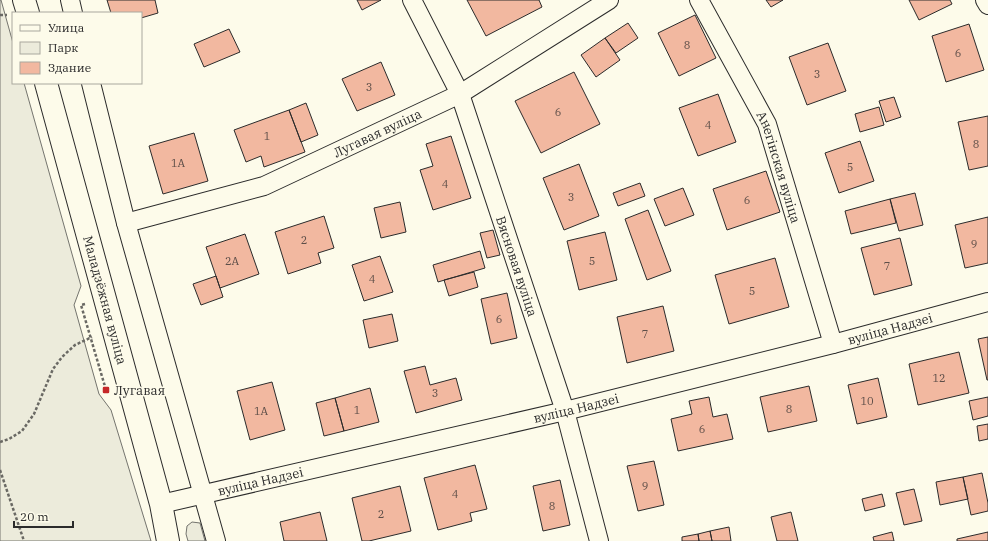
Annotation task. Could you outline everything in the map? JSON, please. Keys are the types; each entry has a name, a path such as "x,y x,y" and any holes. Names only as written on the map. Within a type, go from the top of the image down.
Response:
{"main road":[{"path":"24,0 28,12"},
{"name":"Маладзёжная вуліца","path":"46,84 161,504 168,541"}],"street":[{"path":"70,0 73,12"},
{"name":"Вясновая вуліца","path":"412,0 460,94 565,411 599,541"},
{"name":"Лугавая вуліца","path":"126,223 264,186 460,94 609,0"},
{"name":"Анегінская вуліца","path":"699,0 767,124 833,344"},
{"path":"985,0 988,5"},
{"path":"91,84 126,223 216,541"},
{"name":"вуліца Надзеі","path":"161,504 565,411 833,344 988,302"}],"path":[{"path":"0,442 9,439 22,431 34,414 53,369 62,357 75,345 91,338 114,332"},
{"path":"0,470 24,541"}],"green space":[{"path":"1,0 12,39 12,84 24,84 81,286 74,305 99,394 111,410 151,541 0,541"},
{"path":"192,522 200,523 205,541 188,541 186,534 187,526"}],"building":[{"path":"107,0 155,0 158,13 142,18 142,12 111,12"},
{"path":"357,0 381,0 362,10"},
{"path":"467,0 539,0 542,7 486,36"},
{"path":"766,0 783,0 771,7"},
{"path":"909,0 950,0 952,4 919,20"},
{"path":"695,15 716,58 679,76 658,33"},
{"path":"628,23 638,38 616,53 605,38"},
{"path":"969,24 984,70 946,82 932,36"},
{"path":"229,29 240,52 204,67 194,44"},
{"path":"605,38 620,60 596,77 581,55"},
{"path":"828,43 846,91 807,105 789,57"},
{"path":"381,62 395,95 357,111 342,79"},
{"path":"574,72 600,124 541,153 515,101"},
{"path":"718,94 736,142 698,156 679,108"},
{"path":"894,97 901,117 886,122 879,101"},
{"path":"306,103 318,135 301,142 289,110"},
{"path":"879,107 884,125 860,132 855,114"},
{"path":"289,110 305,152 264,167 261,156 246,162 234,130"},
{"path":"988,116 988,166 969,170 958,122"},
{"path":"194,133 208,181 163,194 149,146"},
{"path":"451,136 471,198 433,210 420,170 433,166 426,144"},
{"path":"860,141 874,181 839,193 825,153"},
{"path":"579,164 599,216 564,230 543,178"},
{"path":"766,171 780,212 727,230 713,189"},
{"path":"640,183 645,196 618,206 613,193"},
{"path":"683,188 694,215 665,226 654,199"},
{"path":"915,193 923,225 899,231 890,199"},
{"path":"890,199 896,223 851,234 845,211"},
{"path":"400,202 406,232 381,238 374,208"},
{"path":"648,210 671,271 647,280 625,219"},
{"path":"324,216 334,248 318,253 321,263 288,274 275,232"},
{"path":"988,217 988,263 965,268 955,225"},
{"path":"493,230 500,255 487,258 480,233"},
{"path":"605,232 617,280 579,290 567,241"},
{"path":"245,234 259,274 220,288 206,247"},
{"path":"900,238 912,285 874,295 861,248"},
{"path":"480,251 485,268 438,282 433,265"},
{"path":"380,256 393,292 364,301 352,265"},
{"path":"775,258 789,307 729,324 715,275"},
{"path":"474,272 478,287 449,296 444,280"},
{"path":"216,276 223,297 201,305 193,284"},
{"path":"507,293 517,338 491,344 481,299"},
{"path":"663,306 674,351 627,363 617,317"},
{"path":"392,314 398,341 369,348 363,320"},
{"path":"988,337 988,380 987,380 978,339"},
{"path":"959,352 969,393 918,405 909,364"},
{"path":"425,366 430,385 456,378 462,400 416,413 404,371"},
{"path":"878,378 887,417 857,424 848,385"},
{"path":"272,382 285,430 250,440 237,391"},
{"path":"809,386 817,421 768,432 760,397"},
{"path":"370,388 379,422 344,431 335,398"},
{"path":"709,397 713,417 727,414 733,439 678,451 671,419 692,414 689,401"},
{"path":"988,397 988,416 973,420 969,401"},
{"path":"335,398 344,431 324,436 316,403"},
{"path":"988,424 988,439 979,441 977,426"},
{"path":"654,461 664,505 638,511 627,466"},
{"path":"475,465 487,509 470,513 472,521 438,530 424,478"},
{"path":"982,473 988,503 988,511 971,515 963,477"},
{"path":"963,477 968,499 940,505 936,482"},
{"path":"560,480 570,525 543,531 533,486"},
{"path":"400,486 411,531 369,541 362,541 352,498"},
{"path":"914,489 922,521 904,525 896,493"},
{"path":"882,494 885,506 865,511 862,499"},
{"path":"320,512 327,541 284,541 280,522"},
{"path":"791,512 798,541 777,541 771,517"},
{"path":"729,527 731,541 712,541 710,531"},
{"path":"710,531 712,541 699,541 698,534"},
{"path":"892,532 894,541 874,541 873,537"},
{"path":"988,532 988,541 957,541 957,539"},
{"path":"698,534 699,541 682,541 682,537"}],"place":[{"name":"Лугавая","path":"106,390"}]}
